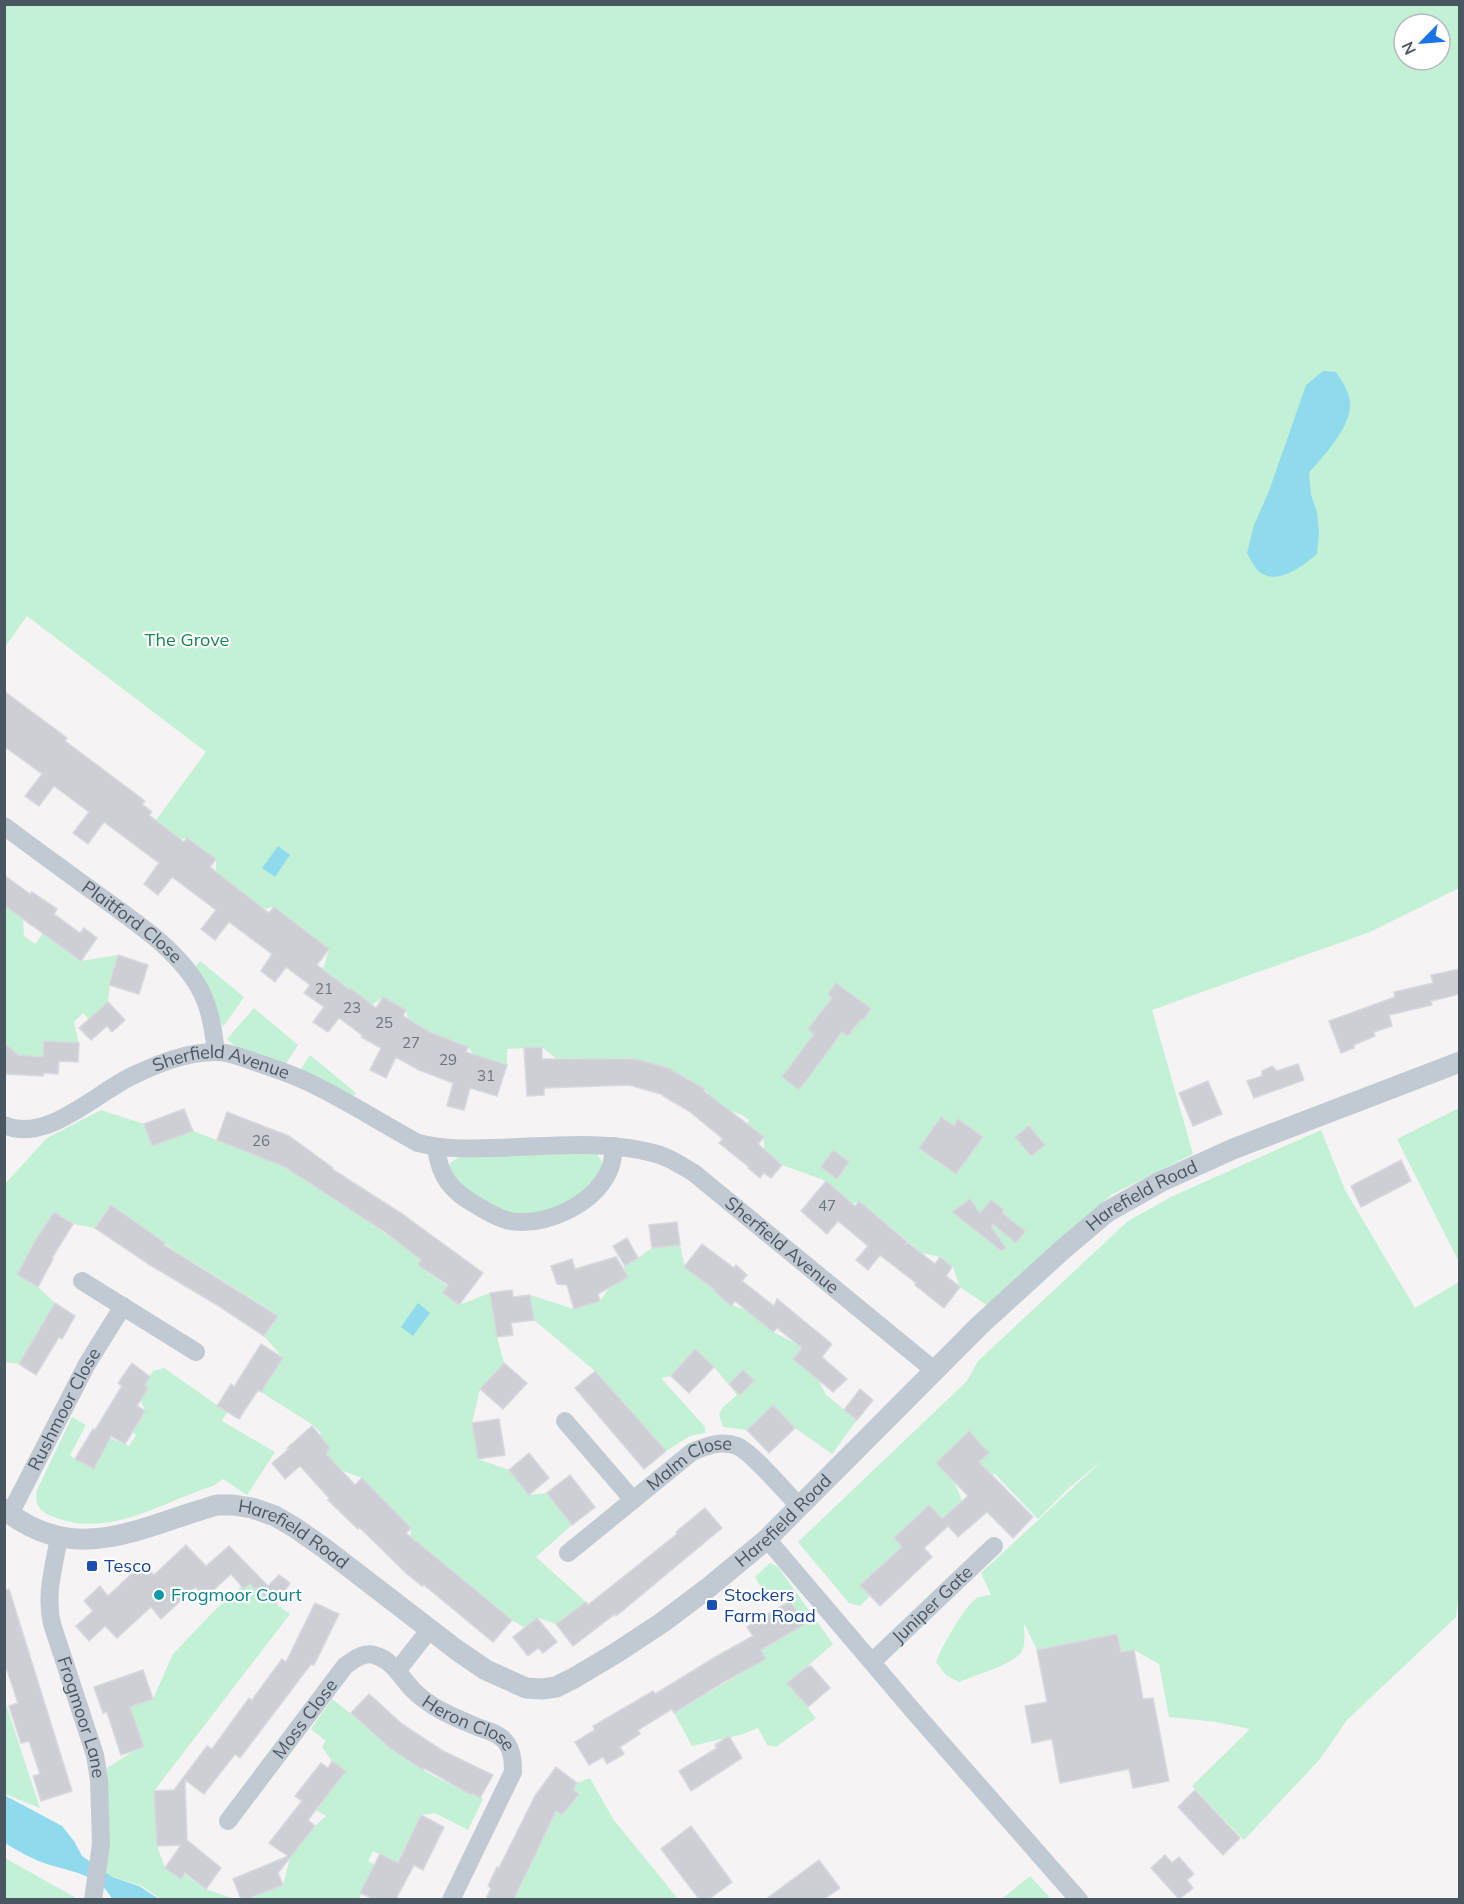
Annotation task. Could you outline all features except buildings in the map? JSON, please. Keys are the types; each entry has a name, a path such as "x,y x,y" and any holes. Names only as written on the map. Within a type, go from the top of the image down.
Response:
{"street":[{"name":"Plaitford Close","path":"4,826 153,936 176,957 194,979 205,1001 213,1022 216,1052"},
{"name":"Sherfield Avenue","path":"4,1125 23,1130 46,1125 68,1115 130,1077 162,1063 190,1055 216,1052 239,1056 318,1086 418,1143 436,1148 614,1146 657,1154 673,1160 694,1173 935,1371"},
{"name":"Harefield Road","path":"7,1512 24,1523 59,1537 77,1540 116,1537 217,1505 252,1508 275,1516 294,1527 486,1670 526,1688 556,1687 616,1653 663,1622 767,1539 979,1326 1107,1212 1160,1182 1233,1149 1460,1062"},
{"path":"436,1148 441,1174 451,1187 469,1201 508,1221 533,1221 550,1218 574,1207 600,1186 612,1166 614,1146"},
{"path":"82,1281 195,1352"},
{"name":"Rushmoor Close","path":"7,1512 87,1364 123,1306"},
{"name":"Malm Close","path":"565,1421 633,1500"},
{"name":"Malm Close","path":"568,1552 692,1452 711,1444 737,1446 752,1457 800,1507"},
{"name":"Frogmoor Lane","path":"59,1537 49,1589 48,1607 95,1755 99,1780 101,1844 93,1899"},
{"path":"767,1539 915,1713 1079,1899"},
{"name":"Juniper Gate","path":"873,1661 994,1546"},
{"path":"397,1671 430,1629"},
{"name":"Moss Close","path":"228,1821 345,1666 357,1657 370,1654 382,1657 397,1671"},
{"name":"Heron Close","path":"397,1671 414,1691 438,1708 500,1736 510,1747 513,1772 451,1899"}],"green space":[{"name":"The Grove","path":"5,5 1459,5 1459,888 1370,932 1152,1010 1193,1154 1111,1195 988,1306 960,1287 953,1267 940,1257 922,1253 859,1201 852,1204 826,1181 782,1165 764,1149 764,1137 747,1124 749,1120 728,1110 705,1089 665,1067 634,1058 599,1059 592,1074 578,1058 557,1059 542,1047 507,1049 507,1065 474,1055 468,1047 432,1033 408,1019 406,1010 383,997 372,1005 323,969 329,949 274,907 264,909 216,872 216,859 188,838 181,839 156,820 206,752 27,616 5,647"},
{"path":"4,905 23,919 24,936 35,944 43,933 81,961 118,955 110,983 108,1002 89,1019 83,1013 74,1022 79,1043 44,1041 43,1057 27,1056 17,1064 5,1043"},
{"path":"200,961 244,997 223,1027 195,967"},
{"path":"254,1008 298,1045 285,1065 238,1049 227,1039"},
{"path":"310,1055 356,1093 351,1098 299,1072"},
{"path":"1459,1108 1459,1262 1397,1139"},
{"path":"101,1110 144,1124 152,1146 193,1131 271,1161 276,1160 422,1260 418,1265 447,1286 443,1293 459,1305 490,1293 504,1363 480,1389 472,1423 478,1459 509,1470 529,1495 547,1493 572,1525 536,1557 586,1602 556,1624 538,1618 525,1628 441,1563 410,1537 411,1527 362,1478 341,1470 326,1454 319,1435 321,1433 313,1425 261,1392 283,1358 264,1336 278,1315 177,1252 111,1206 95,1228 73,1224 53,1212 17,1274 38,1287 55,1303 19,1364 5,1362 4,1185 47,1138"},
{"path":"1321,1130 1345,1190 1415,1308 1459,1282 1460,1584 1456,1617 1347,1720 1320,1759 1244,1840 1192,1786 1250,1729 1217,1722 1169,1717 1159,1664 1134,1650 1121,1652 1117,1634 1037,1650 1024,1623 1022,1651 1003,1665 959,1682 946,1675 936,1662 948,1637 966,1609 977,1598 991,1595 981,1573 1105,1458 1069,1488 1038,1519 994,1473 983,1483 954,1481 962,1501 942,1519 929,1505 894,1538 902,1547 861,1585 870,1596 860,1606 849,1603 798,1542 967,1381 978,1361 1128,1221 1173,1196"},
{"path":"597,1154 602,1166 592,1183 561,1204 531,1215 508,1213 485,1202 464,1186 449,1169 451,1162 463,1155"},
{"path":"680,1245 685,1267 711,1286 731,1305 746,1310 773,1332 802,1348 826,1395 857,1420 832,1454 795,1428 773,1406 747,1430 723,1427 719,1415 722,1408 737,1395 714,1367 695,1350 671,1376 661,1378 705,1427 705,1433 690,1436 666,1451 595,1371 534,1320 530,1295 574,1309 600,1301 610,1287 628,1277 623,1268 652,1248"},
{"path":"164,1368 227,1412 222,1421 275,1452 247,1495 223,1479 213,1486 155,1509 115,1521 95,1524 75,1523 54,1517 39,1508 36,1500 37,1490 72,1417 86,1425 70,1455 75,1459 110,1438 129,1446 136,1435 132,1432 145,1411 141,1400 148,1389 145,1385 153,1371"},
{"path":"770,1563 778,1567 833,1644 788,1683 816,1718 776,1747 767,1745 758,1728 743,1734 692,1746 674,1713 766,1659 761,1650 804,1624 787,1592 775,1597 762,1589 755,1577"},
{"path":"246,1582 290,1614 154,1791 157,1846 165,1868 184,1874 206,1889 235,1899 161,1899 140,1885 112,1877 103,1871 106,1844 107,1768 144,1747 130,1707 153,1699 173,1654 215,1610"},
{"path":"4,1698 40,1808 5,1794"},
{"path":"332,1699 409,1761 471,1795 472,1793 483,1799 468,1830 435,1813 421,1815 397,1863 373,1851 368,1861 382,1868 369,1875 359,1899 247,1900 283,1885 290,1858 315,1826 326,1816 316,1810 345,1771 332,1761 322,1747 326,1741 311,1729"},
{"path":"590,1778 613,1819 678,1899 514,1900 553,1818 557,1812 562,1815 579,1794 573,1789 577,1783"},
{"path":"5,1858 78,1899 5,1899"},
{"path":"1030,1876 1051,1899 1002,1899"}],"water":[{"path":"1323,371 1336,372 1346,389 1350,411 1342,430 1309,473 1319,532 1317,554 1291,572 1276,577 1268,576 1256,569 1247,553 1254,525 1269,491 1306,385"},
{"path":"278,846 290,855 275,877 262,868"},
{"path":"418,1303 430,1313 413,1336 401,1327"},
{"path":"4,1795 62,1826 82,1856 112,1877 139,1886 159,1899 112,1899 100,1884 92,1879 36,1860 5,1843"}],"place":[{"name":"Tesco","path":"92,1566"},
{"name":"Frogmoor Court","path":"159,1595"},
{"name":"Stockers Farm Road","path":"712,1605"}]}
